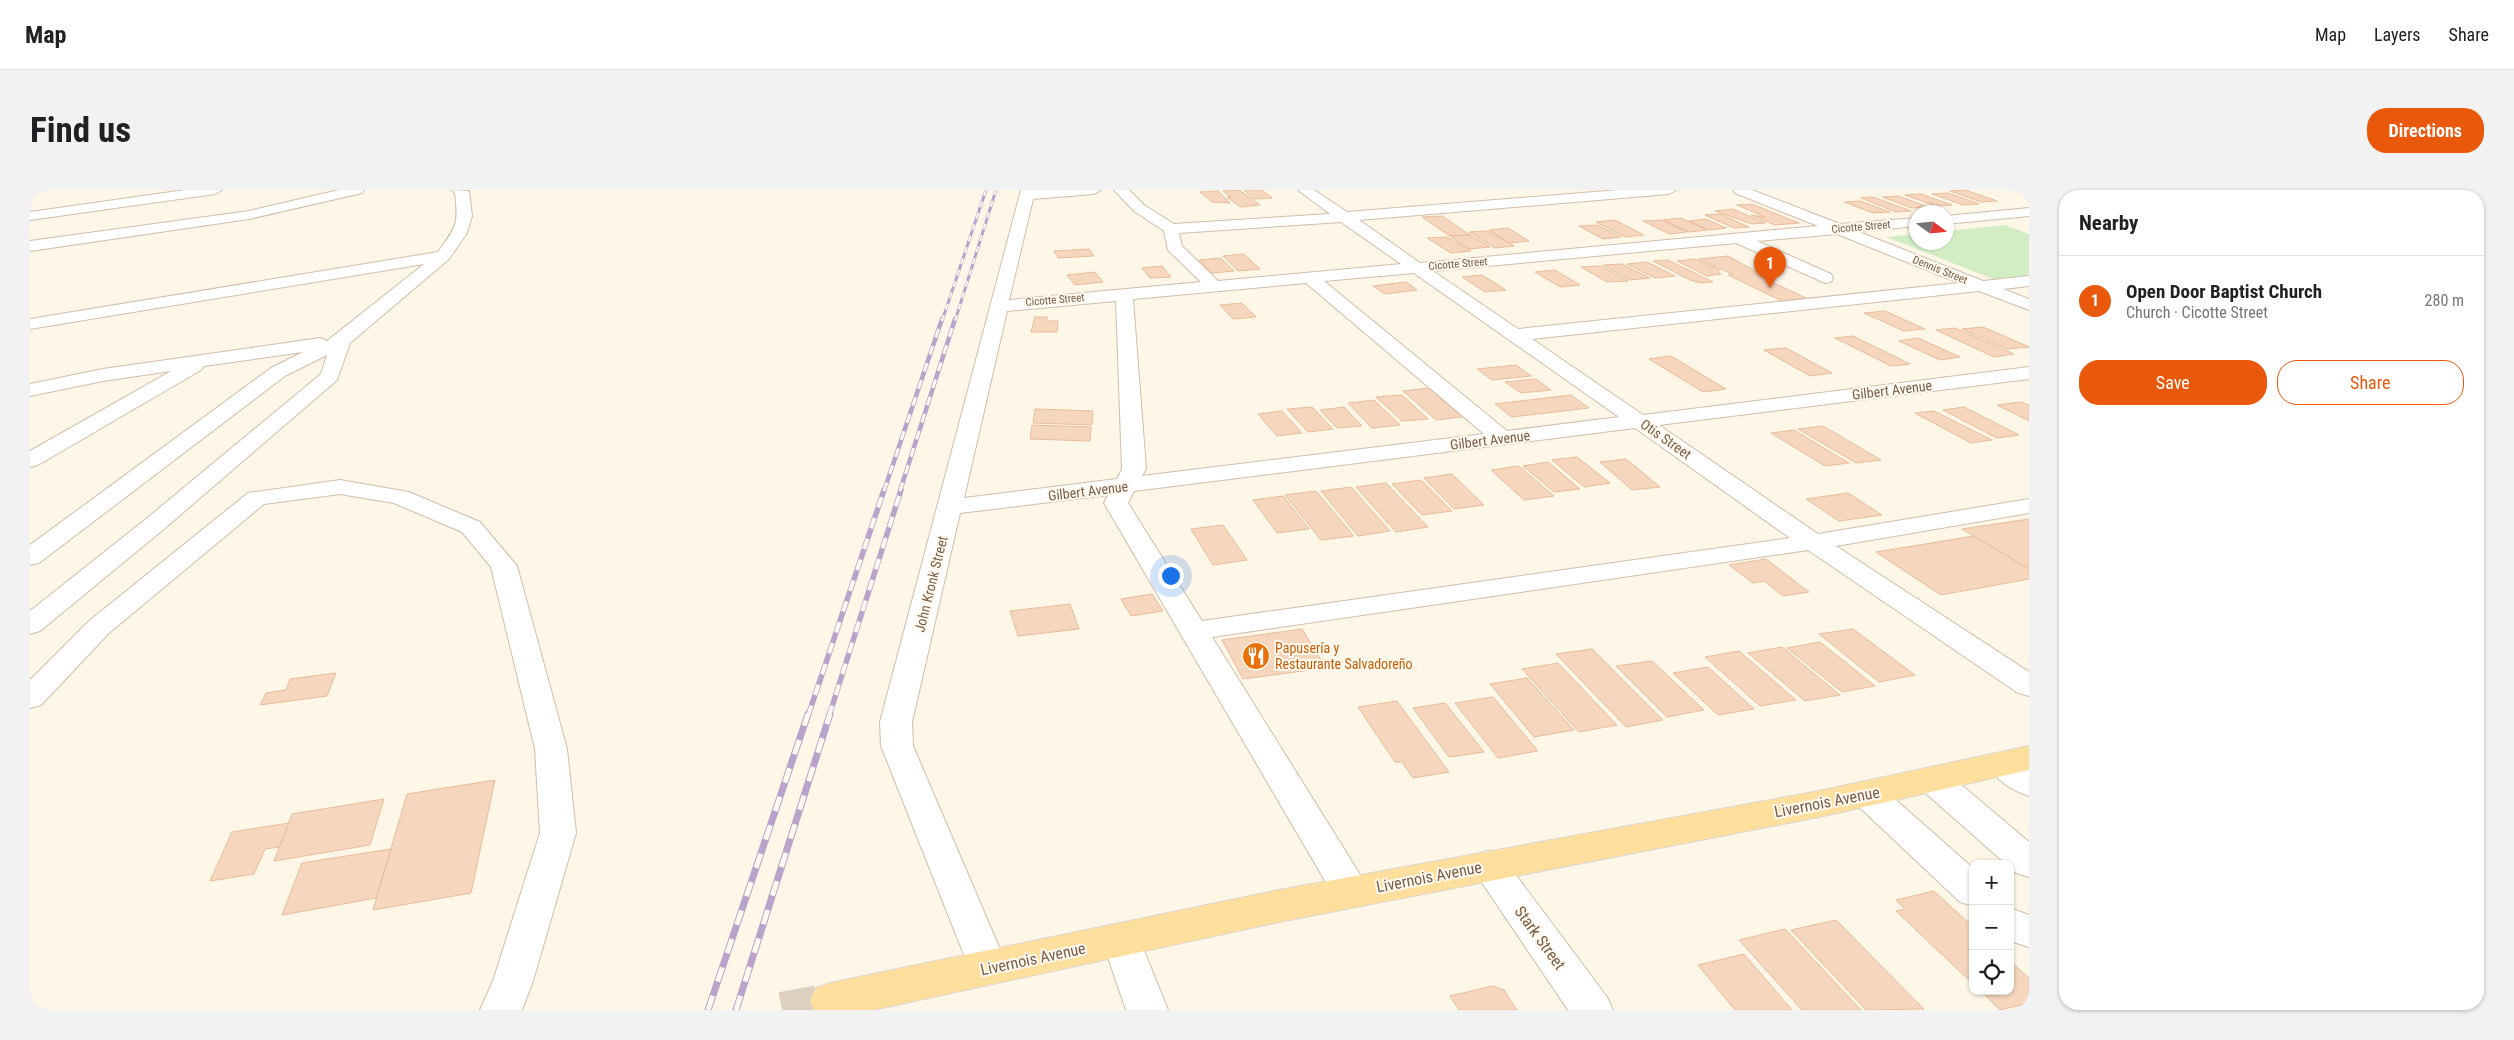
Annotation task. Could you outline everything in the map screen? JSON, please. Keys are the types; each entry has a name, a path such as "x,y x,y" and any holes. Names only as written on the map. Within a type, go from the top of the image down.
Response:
{"main road":[{"name":"Livernois Avenue","path":"829,1005 988,968 1351,892 1867,794 2016,761"}],"street":[{"path":"30,216 216,190"},
{"path":"30,246 249,215 357,190"},
{"path":"30,557 278,372 341,341 444,256 462,230 465,216 462,191 458,190"},
{"path":"1028,193 1094,190"},
{"path":"1121,190 1139,208 1171,229 1345,217 1669,190"},
{"name":"Otis Street","path":"1305,190 1643,422 1813,542 2029,686"},
{"name":"Dennis Street","path":"1740,190 2029,305"},
{"name":"John Kronk Street","path":"988,968 897,746 896,722 1028,193"},
{"path":"1954,219 2029,212"},
{"name":"Cicotte Street","path":"1000,306 1909,223"},
{"path":"1171,229 1174,246 1214,286"},
{"path":"1738,239 1825,278"},
{"path":"30,324 232,289 444,256"},
{"path":"1309,277 1502,438"},
{"path":"1515,335 2029,281"},
{"path":"1124,294 1134,469 1116,503 1351,892"},
{"path":"30,390 103,375 207,358 341,341"},
{"path":"30,625 155,524 330,376 341,341"},
{"path":"30,460 207,358"},
{"name":"Gilbert Avenue","path":"951,507 2029,373"},
{"path":"30,450 66,440"},
{"path":"30,698 99,627 256,498 340,487 400,496 471,527 504,566 551,749 558,834 514,981 501,1010"},
{"path":"1194,631 1813,542 2029,506"},
{"path":"2016,761 2029,784"},
{"path":"1933,780 2029,863"},
{"path":"1867,794 1969,887"},
{"name":"Stark Street","path":"1488,865 1592,1010"},
{"path":"2014,925 2029,931"},
{"path":"1121,940 1147,1010"}],"green space":[{"path":"2005,225 2029,234 2029,276 1996,280 1919,250 1954,250 1954,230"},
{"path":"1909,235 1909,246 1886,237"}],"building":[{"path":"1239,190 1260,205 1240,207 1227,197 1231,197 1223,191"},
{"path":"1244,190 1262,190 1272,198 1254,199"},
{"path":"1965,190 1997,201 1981,202 1950,191"},
{"path":"1218,191 1230,203 1212,202 1200,192"},
{"path":"1948,193 1979,204 1963,205 1932,194"},
{"path":"1921,194 1952,205 1933,205 1905,195"},
{"path":"1898,196 1923,205 1909,205 1909,207 1882,197"},
{"path":"1873,197 1909,211 1896,212 1861,198"},
{"path":"1860,201 1890,212 1873,213 1844,202"},
{"path":"1752,204 1799,223 1775,225 1751,215 1765,217 1737,205"},
{"path":"1733,209 1765,223 1752,224 1715,211"},
{"path":"1720,214 1749,227 1734,228 1705,215"},
{"path":"1442,216 1470,235 1450,236 1422,217"},
{"path":"1681,218 1707,230 1689,232 1663,220"},
{"path":"1706,219 1726,228 1709,230 1689,221"},
{"path":"1615,220 1644,235 1625,237 1596,222"},
{"path":"1661,220 1687,232 1669,234 1643,221"},
{"path":"1597,225 1621,237 1603,239 1579,226"},
{"path":"1508,228 1529,241 1510,243 1489,230"},
{"path":"1488,231 1514,246 1495,248 1469,232"},
{"path":"1470,235 1490,247 1469,249 1450,236"},
{"path":"1447,237 1471,251 1451,253 1427,238"},
{"path":"1089,249 1094,256 1058,258 1054,251"},
{"path":"1244,254 1260,269 1238,271 1223,256"},
{"path":"1728,256 1759,273 1766,272 1774,276 1761,277 1808,299 1784,302 1728,275 1733,275 1722,269 1717,270 1721,274 1707,276 1677,261 1695,259 1716,267 1699,259"},
{"path":"1221,258 1234,271 1212,273 1199,260"},
{"path":"1668,260 1713,282 1701,283 1690,280 1653,261"},
{"path":"1647,262 1675,276 1655,278 1627,264"},
{"path":"1622,264 1650,278 1630,280 1603,265"},
{"path":"1162,266 1171,277 1150,278 1142,268"},
{"path":"1601,266 1628,281 1607,282 1581,267"},
{"path":"1555,270 1580,285 1560,287 1535,272"},
{"path":"1095,272 1103,282 1075,285 1067,275"},
{"path":"1482,275 1506,290 1485,292 1462,277"},
{"path":"1406,282 1417,290 1385,294 1373,286"},
{"path":"1242,303 1256,317 1233,319 1220,305"},
{"path":"1885,311 1925,329 1904,331 1864,313"},
{"path":"1035,317 1047,317 1047,321 1058,321 1057,332 1031,332"},
{"path":"1983,327 2029,347 2007,349 1962,329"},
{"path":"1955,328 2014,354 1994,357 1936,330"},
{"path":"1853,336 1910,364 1891,366 1835,338"},
{"path":"1918,338 1960,357 1940,360 1899,341"},
{"path":"1786,348 1832,373 1810,376 1764,350"},
{"path":"1671,356 1726,389 1703,392 1649,359"},
{"path":"1516,365 1531,376 1492,380 1477,369"},
{"path":"1536,379 1551,390 1521,393 1505,382"},
{"path":"1429,388 1462,417 1436,420 1403,391"},
{"path":"1402,395 1428,419 1402,421 1376,397"},
{"path":"1571,395 1589,408 1512,417 1495,404"},
{"path":"1374,400 1400,425 1372,428 1348,403"},
{"path":"2021,402 2029,405 2029,421 1997,405"},
{"path":"1312,407 1333,429 1308,432 1287,409"},
{"path":"1344,407 1362,426 1337,428 1320,410"},
{"path":"1964,407 2019,435 1997,438 1943,410"},
{"path":"1035,409 1093,411 1092,425 1033,423"},
{"path":"1282,411 1302,433 1277,436 1258,414"},
{"path":"1934,411 1992,440 1971,443 1915,413"},
{"path":"1032,425 1091,427 1090,441 1030,439"},
{"path":"1823,426 1881,460 1856,463 1798,429"},
{"path":"1794,430 1849,463 1825,466 1771,433"},
{"path":"1577,457 1610,483 1584,487 1552,460"},
{"path":"1626,459 1660,487 1632,490 1600,462"},
{"path":"1548,462 1580,489 1554,492 1523,466"},
{"path":"1519,466 1554,496 1524,500 1491,470"},
{"path":"1452,474 1484,505 1454,509 1424,478"},
{"path":"1421,480 1452,511 1422,515 1392,484"},
{"path":"1386,483 1428,527 1396,532 1356,487"},
{"path":"1351,487 1390,531 1358,536 1321,491"},
{"path":"1316,491 1354,536 1321,540 1285,495"},
{"path":"1848,493 1882,515 1839,521 1806,499"},
{"path":"1283,496 1309,529 1277,533 1253,500"},
{"path":"2029,519 2029,569 1962,529"},
{"path":"1223,525 1247,560 1213,565 1191,529"},
{"path":"1974,536 2029,569 2029,579 1941,595 1876,552"},
{"path":"1766,559 1809,592 1783,596 1764,581 1753,583 1729,565"},
{"path":"1152,594 1163,611 1131,616 1121,599"},
{"path":"1070,604 1079,629 1018,636 1010,611"},
{"path":"1302,629 1326,668 1243,679 1222,640"},
{"path":"1853,629 1915,675 1879,682 1819,634"},
{"path":"1820,642 1875,686 1842,692 1787,648"},
{"path":"1782,647 1840,695 1805,701 1748,653"},
{"path":"1592,649 1663,720 1626,727 1556,654"},
{"path":"1739,651 1796,700 1760,706 1705,657"},
{"path":"1652,661 1704,710 1667,717 1616,666"},
{"path":"1558,663 1617,725 1579,732 1522,669"},
{"path":"1708,667 1754,709 1718,715 1673,673"},
{"path":"336,673 327,696 260,705 266,693 286,690 290,679"},
{"path":"1527,678 1574,730 1534,737 1490,684"},
{"path":"1493,697 1538,751 1498,758 1455,703"},
{"path":"1397,701 1449,772 1413,778 1402,762 1395,762 1358,707"},
{"path":"1445,703 1484,752 1449,757 1413,708"},
{"path":"495,780 471,893 373,910 407,794"},
{"path":"384,799 370,845 274,861 292,814"},
{"path":"289,823 279,847 265,849 254,874 210,881 232,832"},
{"path":"391,849 376,898 282,915 302,863"},
{"path":"1934,891 1969,923 1969,980 1896,911 1905,909 1896,900"},
{"path":"1836,920 1924,1009 1866,1010 1791,930"},
{"path":"1785,929 1861,1010 1802,1010 1739,940"},
{"path":"1744,954 1792,1010 1735,1010 1698,965"},
{"path":"2014,965 2029,978 2029,1003 2000,1010 1985,995 2014,995"},
{"path":"1493,986 1504,990 1517,1010 1459,1010 1450,996"}],"tunnel":[{"path":"782,1010 830,1001"}],"railway":[{"path":"942,321 986,190"},
{"path":"955,321 996,190"},
{"path":"884,491 942,319"},
{"path":"900,491 955,319"},
{"path":"808,716 884,490"},
{"path":"829,716 901,490"},
{"path":"708,1010 808,714"},
{"path":"736,1010 830,714"}],"place":[{"name":"Open Door Baptist Church","path":"1770,288"},
{"name":"Papusería y Restaurante Salvadoreño","path":"1256,656"}]}
